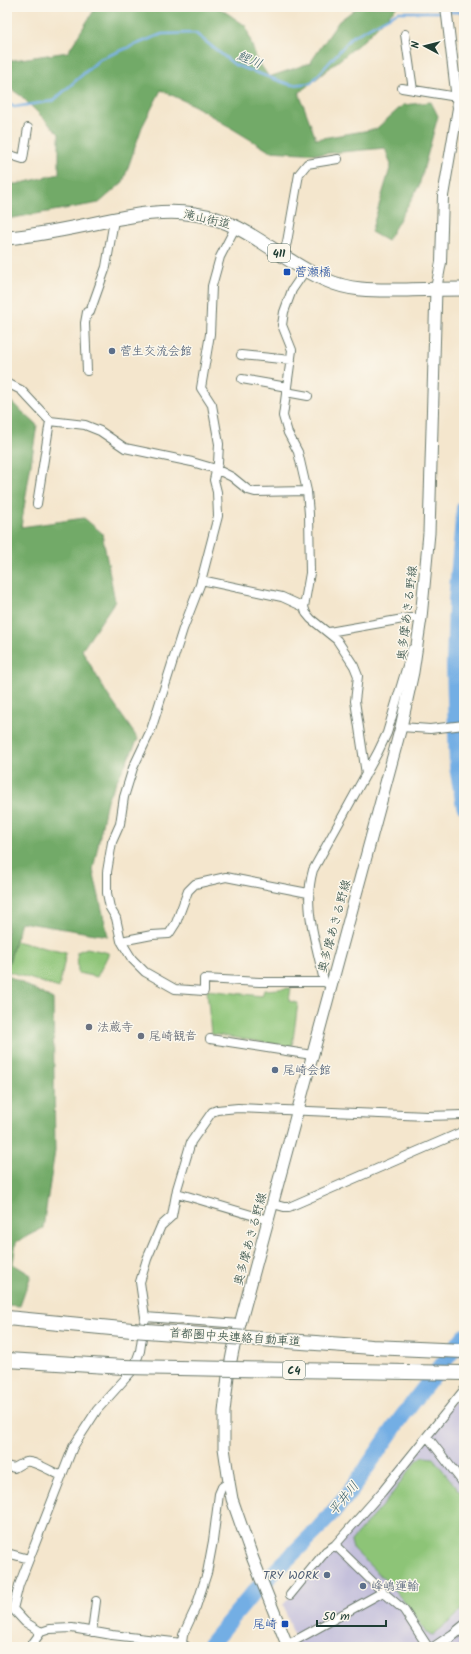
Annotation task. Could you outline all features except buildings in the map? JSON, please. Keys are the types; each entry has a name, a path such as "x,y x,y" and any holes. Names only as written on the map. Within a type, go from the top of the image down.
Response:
{"highway":[{"name":"滝山街道","path":"7,238 39,234 148,213 174,212 197,214 221,220 236,226 283,255 305,271 347,288 370,290 464,289"},
{"name":"首都圏中央連絡自動車道","path":"7,1318 132,1330 372,1347 464,1351"},
{"name":"C4","path":"7,1360 124,1367 464,1373"}],"main road":[{"name":"奥多摩あきる野線","path":"287,1646 253,1559 232,1499 224,1448 224,1412 228,1376 240,1324 298,1111 328,983 401,727 413,672 421,618 429,533 441,289"}],"street":[{"path":"441,289 443,196 457,119 457,97 446,7"},
{"path":"405,34 413,90"},
{"path":"402,88 457,97"},
{"path":"7,154 23,159 28,128"},
{"path":"283,255 287,242 299,174 306,164 338,159"},
{"path":"87,371 85,323 87,312 90,312 106,267 114,220"},
{"path":"236,226 220,257 212,286 210,334 201,388 212,405 219,444 218,463 214,480 217,492 218,516 201,580 183,628 152,730 133,768 124,797 120,824 112,842 107,872 107,893 110,908 116,918 120,941 125,950 145,972 175,989 204,991 204,979 253,982 328,983 310,920 308,893 313,870 387,733 421,618 386,621 329,632"},
{"path":"305,271 292,290 282,318 284,332 292,350 283,416 288,433 298,452 307,491 310,521 310,573 304,606 306,613 311,619 329,632 336,640 354,666 358,676 355,700 366,774"},
{"path":"241,355 291,360"},
{"path":"242,380 286,389 308,396"},
{"path":"7,383 21,390 50,421 85,425 100,431 125,448 192,462 216,469 232,477 248,490 255,492 307,491"},
{"path":"37,504 50,421"},
{"path":"201,580 282,597 304,606"},
{"path":"401,727 434,728 464,724"},
{"path":"120,941 152,935 169,934 176,923 188,891 195,884 226,876 308,893"},
{"path":"210,1039 312,1055"},
{"path":"41,1632 25,1622 13,1609 19,1585 79,1436 97,1410 133,1370 140,1351 145,1317 140,1282 147,1259 161,1226 172,1216 191,1142 212,1112 217,1110 238,1108 427,1116 464,1115"},
{"path":"273,1204 290,1207 464,1131"},
{"path":"177,1193 268,1220"},
{"path":"145,1317 240,1324"},
{"path":"290,1595 326,1551 335,1545 382,1492 464,1390"},
{"path":"427,1436 464,1484"},
{"path":"7,1466 14,1468 26,1462 34,1462 45,1469 62,1476"},
{"path":"30,1647 41,1632 50,1629 72,1628 184,1645 183,1635 196,1607 207,1573 219,1494 222,1487 229,1482"},
{"path":"335,1545 383,1592 404,1610 428,1647"},
{"path":"7,1553 29,1559"},
{"path":"287,1646 383,1592"},
{"path":"92,1632 96,1601"},
{"path":"435,1647 464,1626"}],"shaded area":[{"path":"464,1389 464,1647 298,1647 283,1605 335,1545"}],"green space":[{"path":"96,7 218,7 246,26 256,58 269,77 310,63 339,21 358,7 397,7 365,39 299,93 316,139 376,129 403,105 431,102 438,116 419,186 387,241 371,232 391,165 385,148 320,154 269,151 195,106 161,90 142,127 123,182 99,203 7,219 7,184 17,184 59,174 59,134 21,96 7,86 7,61 68,52"},
{"path":"7,398 37,425 21,527 84,518 102,533 115,601 82,650 107,694 138,739 107,800 93,870 108,936 21,922 7,967"},
{"path":"15,941 66,953 59,988 7,971"},
{"path":"87,948 109,953 97,977 78,973 77,952"},
{"path":"7,975 53,999 55,1151 43,1228 16,1242 13,1264 31,1275 20,1306 7,1305"},
{"path":"291,988 289,1001 298,1003 292,1047 211,1034 207,990 262,996 264,990"},
{"path":"424,1457 433,1458 464,1497 464,1606 455,1617 433,1635 426,1633 412,1611 390,1585 353,1549 351,1541 389,1498 418,1459"}],"waterway":[{"name":"鯉川","path":"7,102 14,107 53,101 100,59 162,34 195,33 235,65 291,85 311,83 352,37 398,12 444,12"},
{"name":"鯉川","path":"449,12 464,12"},
{"name":"平井川","path":"464,508 456,601 454,665 457,767 464,806"},
{"name":"平井川","path":"208,1647 254,1592 316,1531 347,1496 401,1418 464,1336"}],"place":[{"name":"菅瀬橋","path":"287,272"},
{"name":"菅生交流会館","path":"112,351"},
{"name":"法蔵寺","path":"89,1027"},
{"name":"尾崎観音","path":"141,1036"},
{"name":"尾崎会館","path":"275,1070"},
{"name":"TRY WORK","path":"327,1575"},
{"name":"峰嶋運輸","path":"363,1586"},
{"name":"尾崎","path":"285,1624"}]}
